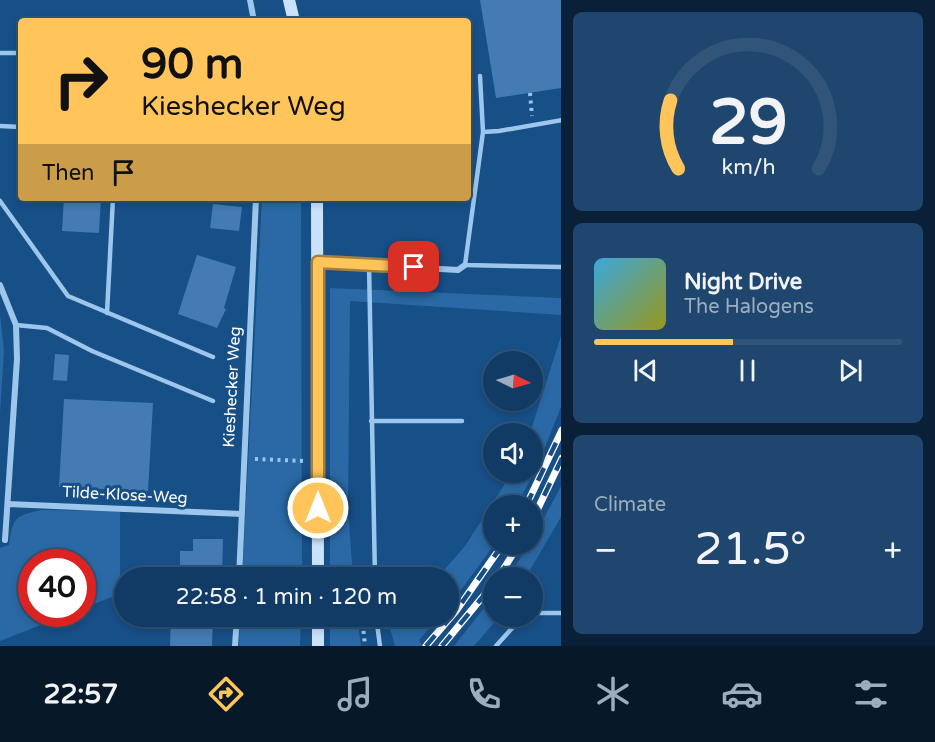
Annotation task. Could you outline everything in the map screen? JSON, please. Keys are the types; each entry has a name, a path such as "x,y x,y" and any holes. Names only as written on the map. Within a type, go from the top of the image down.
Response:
{"street":[{"path":"250,0 253,18"},
{"path":"289,0 293,18"},
{"name":"Kieshecker Weg","path":"240,567 256,201"},
{"path":"317,201 318,567"},
{"path":"318,262 458,270 465,265"},
{"path":"0,285 16,325 17,359 5,540"},
{"name":"Tilde-Klose-Weg","path":"8,504 242,514"},
{"path":"235,646 236,627"},
{"path":"318,627 318,646"}],"lane":[{"path":"0,53 18,53"},
{"path":"480,76 483,132 465,265 561,267"},
{"path":"483,132 561,120"},
{"path":"0,126 18,127"},
{"path":"0,201 68,296 213,357"},
{"path":"107,313 113,201"},
{"path":"369,264 370,421 375,567"},
{"path":"16,325 47,328 92,351 213,401"},
{"path":"370,421 462,420"},
{"path":"543,612 561,613"},
{"path":"378,627 381,646"},
{"path":"496,646 513,627"}],"path":[{"path":"530,93 532,125"},
{"path":"251,459 298,461"},
{"path":"363,627 365,646"}],"shaded area":[{"path":"262,201 301,201 302,567 243,567"},
{"path":"330,288 561,298 561,315 350,301 348,509 352,567 330,567"},
{"path":"0,314 4,351 0,414"},
{"path":"561,336 561,407 543,452 543,423 533,423 537,411 543,411 543,392"},
{"path":"506,483 529,483 522,495 498,495"},
{"path":"561,486 561,517 543,548 543,520"},
{"path":"41,510 120,511 120,567 114,567 114,596 96,603 96,549 18,549 18,627 36,627 0,641 0,548 9,545 16,520 25,514"},
{"path":"483,518 483,555 487,555 459,592 459,567 447,567 465,546"},
{"path":"522,555 539,555 532,567 515,567"},
{"path":"483,610 483,627 490,627 474,646 454,646"},
{"path":"240,627 301,627 300,646 239,646"},
{"path":"330,627 358,627 361,646 330,646"},
{"path":"430,627 419,640 423,646 395,646 390,628"}],"building":[{"path":"480,0 561,0 561,88 496,98"},
{"path":"64,201 101,201 99,233 62,231"},
{"path":"213,204 242,207 239,231 210,228"},
{"path":"197,255 236,267 224,308 226,309 217,328 178,314"},
{"path":"55,354 69,355 67,381 53,380"},
{"path":"64,399 153,403 148,491 59,487"},
{"path":"193,539 223,539 222,567 180,567 180,551 193,551"},
{"path":"171,627 213,627 212,646 170,646"}],"railway":[{"path":"531,495 561,432"},
{"path":"543,498 561,460"},
{"path":"426,646 456,611 495,555"},
{"path":"505,567 512,555"},
{"path":"442,646 483,596"}],"route":[{"path":"318,508 318,262 414,267"}]}
